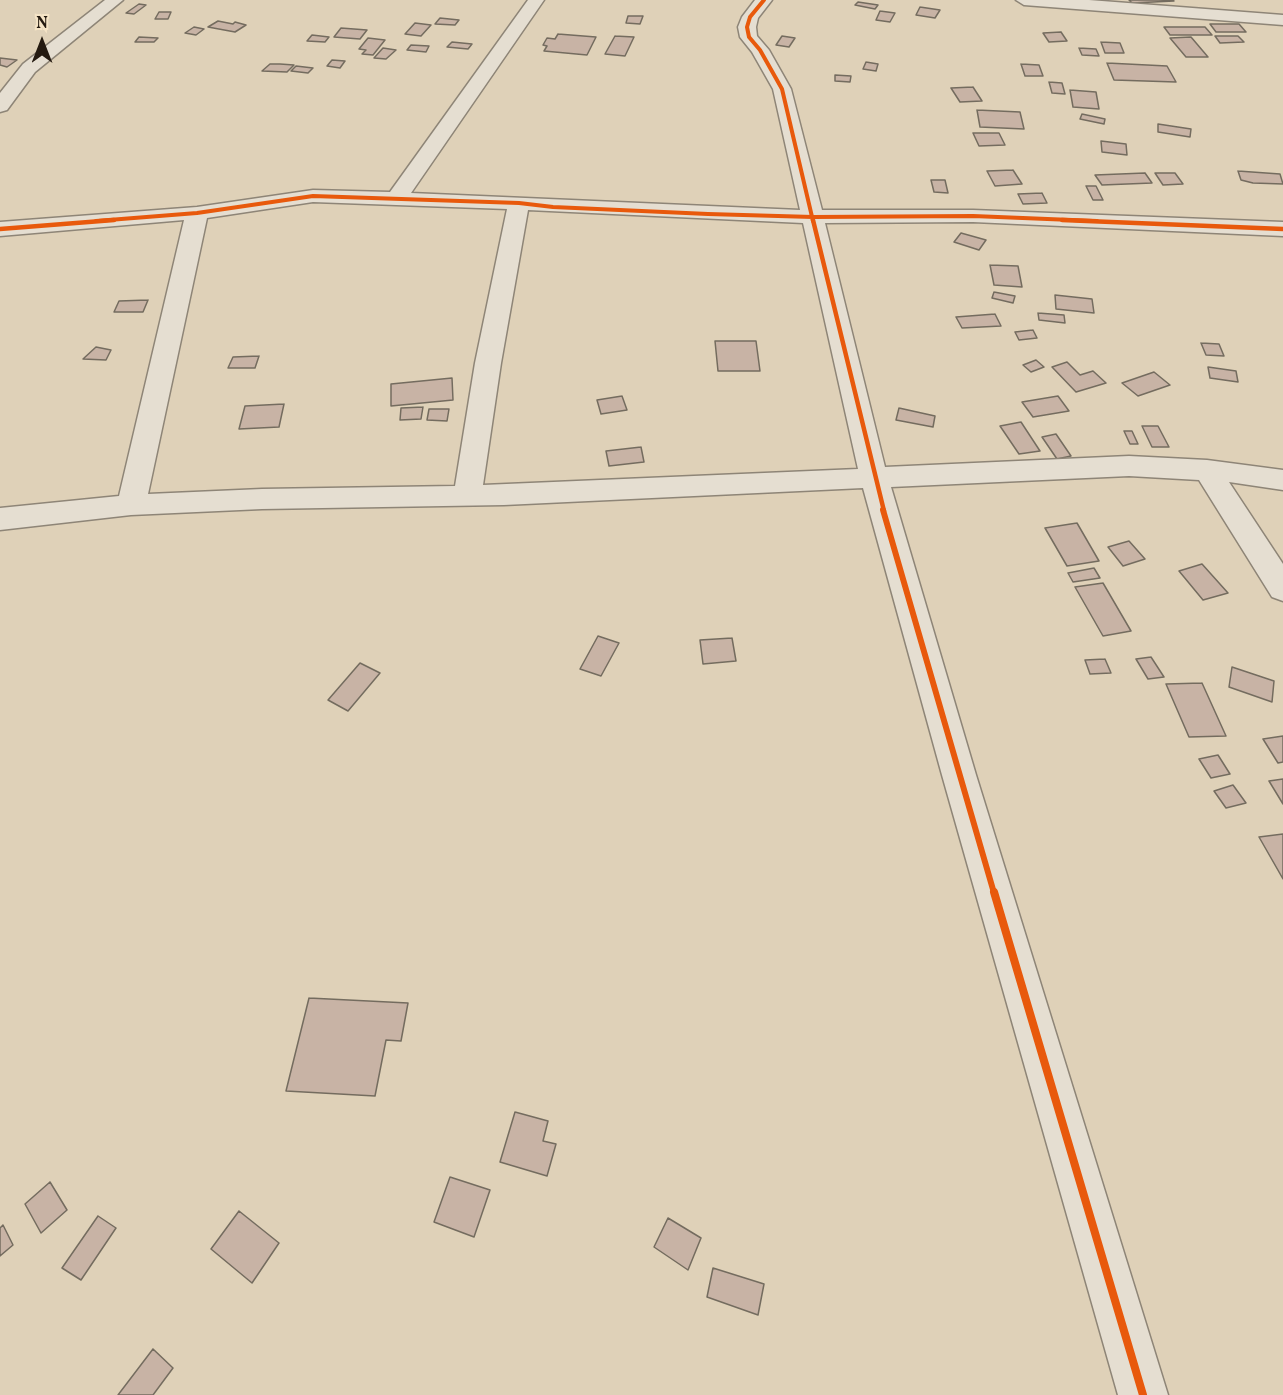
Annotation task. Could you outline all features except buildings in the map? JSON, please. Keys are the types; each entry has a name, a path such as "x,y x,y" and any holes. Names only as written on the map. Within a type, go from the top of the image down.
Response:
{"street":[{"path":"0,106 29,68 115,0"},
{"path":"397,198 536,0"},
{"path":"1024,0 1283,20"},
{"path":"744,1 764,1"},
{"path":"764,1 750,18 747,27 749,37 760,50 782,89 874,477 959,775 1143,1395"},
{"path":"0,229 197,213 313,196 813,217 973,216 1283,229"},
{"path":"467,496 488,363 519,203"},
{"path":"131,505 197,213"},
{"path":"0,519 131,505 262,499 467,496 1129,466 1238,472 1283,480"},
{"path":"1207,471 1283,589"}],"cycle path":[{"path":"764,0 750,17 747,27 749,37 760,50 782,89 874,477 959,775 1143,1395"},
{"path":"0,229 197,213 313,196 519,203 553,207 708,214 813,217 973,216 1283,229"}]}
